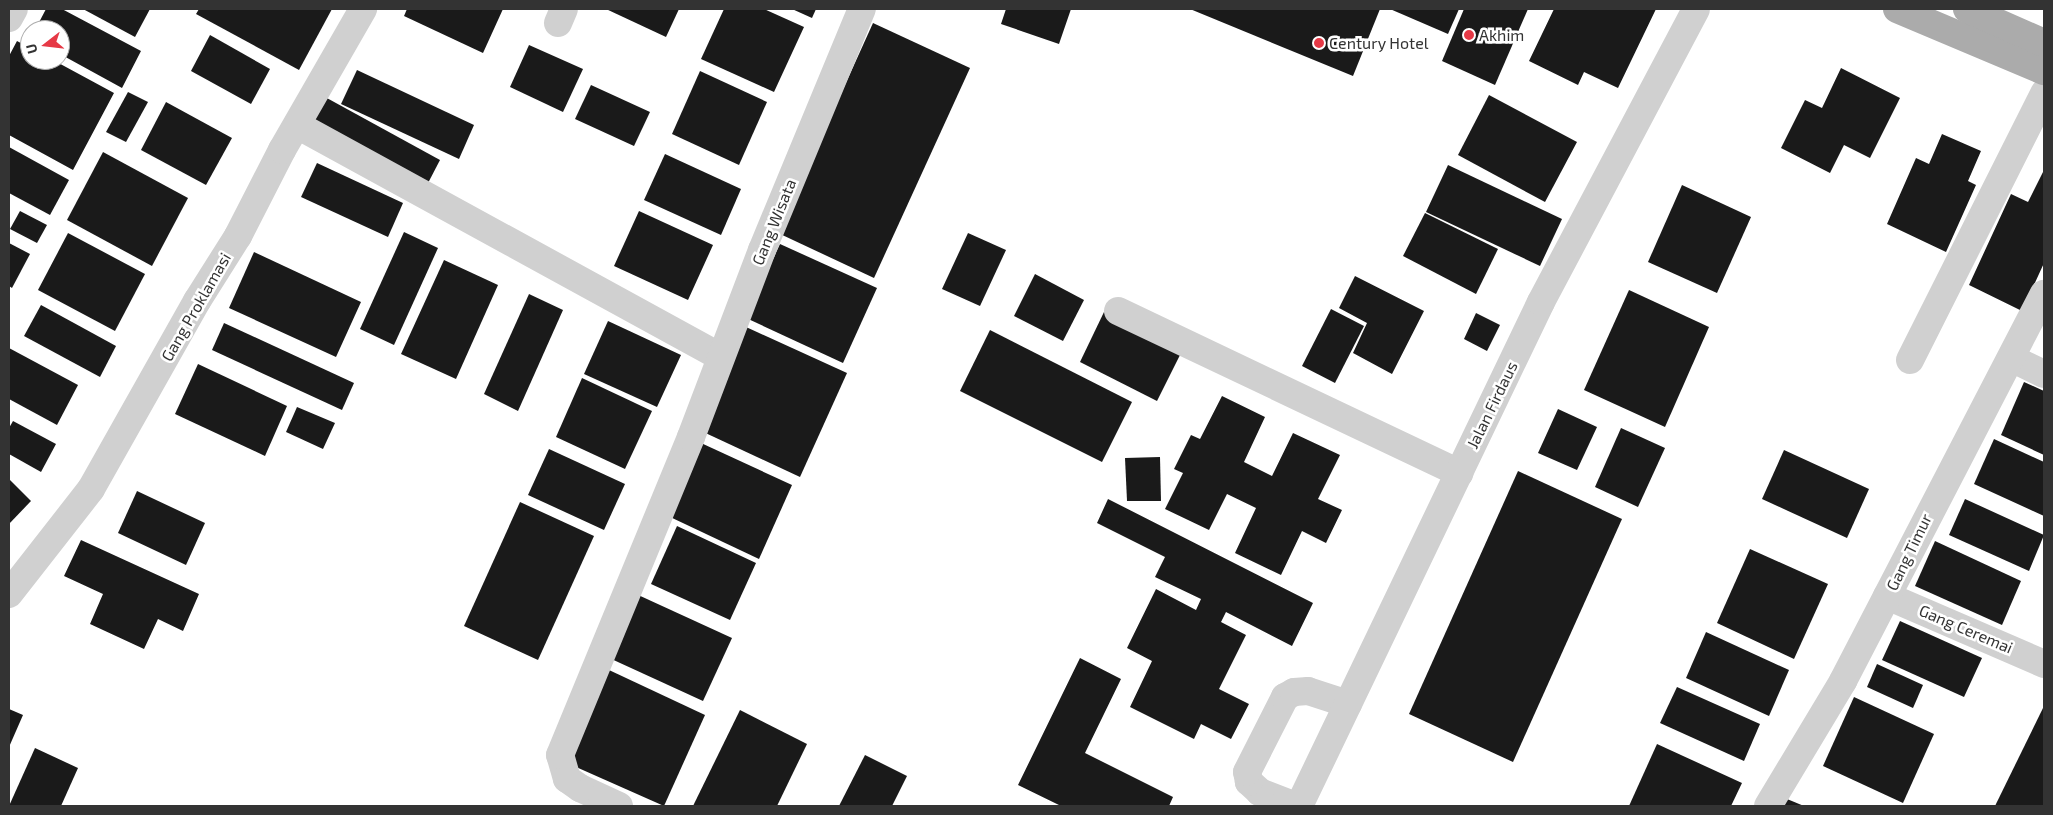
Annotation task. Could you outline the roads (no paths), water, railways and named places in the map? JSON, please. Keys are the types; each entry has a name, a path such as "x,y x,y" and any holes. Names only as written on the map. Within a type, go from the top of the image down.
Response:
{"main road":[{"path":"1897,9 2044,71"},
{"path":"1967,9 2044,43"}],"street":[{"path":"9,18 14,9"},
{"name":"Gang Proklamasi","path":"9,594 91,489 197,301 238,236 297,125 363,9"},
{"name":"Gang Wisata","path":"619,806 580,788 567,779 561,768 560,755 691,437 721,357 862,9"},
{"name":"Jalan Firdaus","path":"1298,806 1541,302 1696,9"},
{"path":"1910,360 2044,93"},
{"path":"297,125 721,357"},
{"name":"Gang Timur","path":"1768,806 1843,681 1948,474 2013,359 2044,294"},
{"path":"1118,311 1459,474"},
{"path":"2013,359 2044,374"},
{"name":"Gang Ceremai","path":"1887,596 2044,664"},
{"path":"1298,806 1260,792 1249,782 1247,772 1285,697 1294,692 1308,691 1348,704"}],"place":[{"name":"Akhim","path":"1469,35"},
{"name":"Century Hotel","path":"1319,43"}]}
